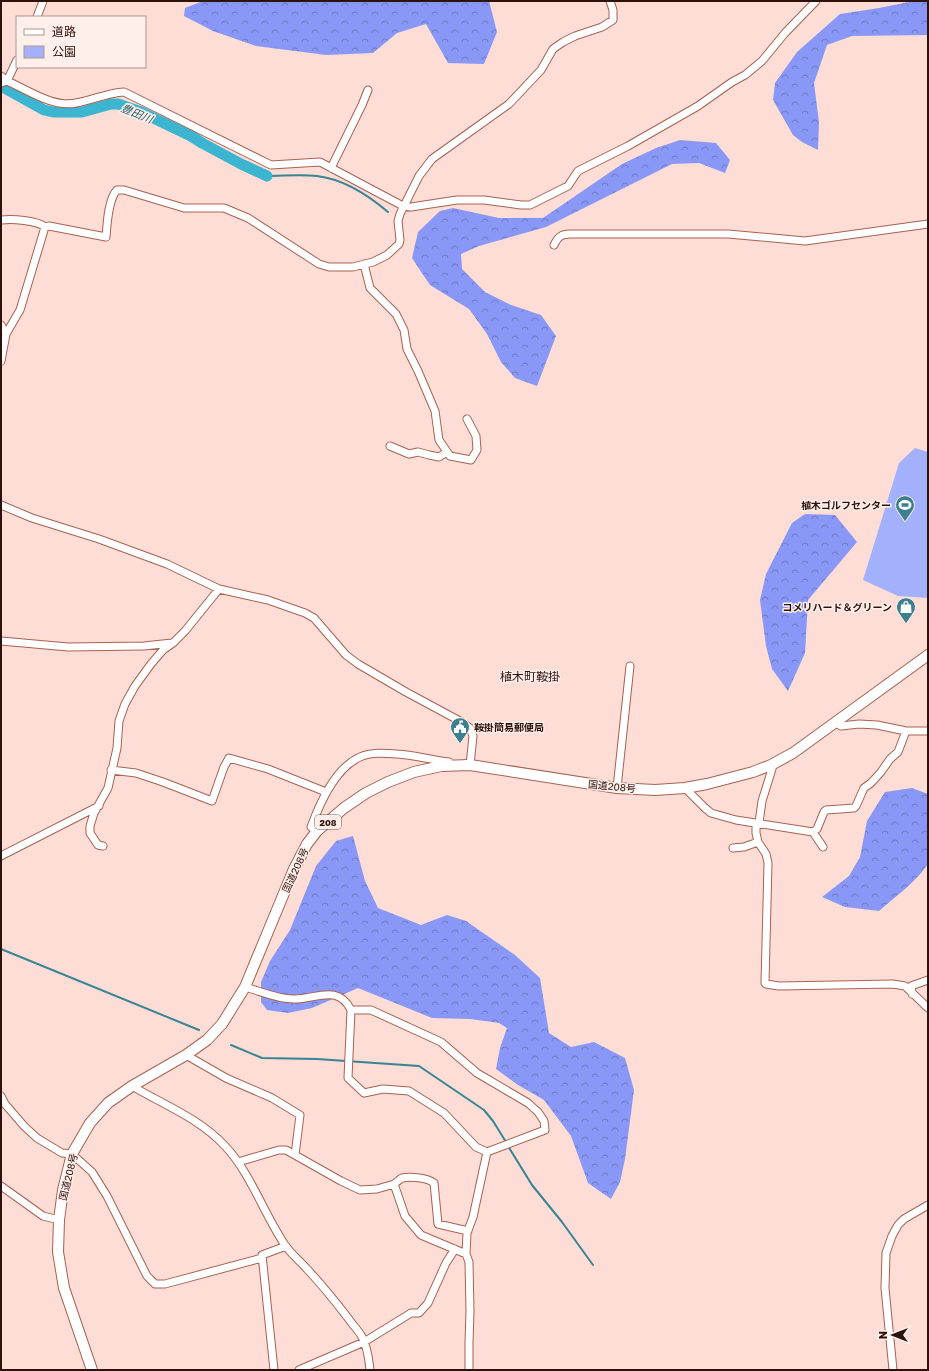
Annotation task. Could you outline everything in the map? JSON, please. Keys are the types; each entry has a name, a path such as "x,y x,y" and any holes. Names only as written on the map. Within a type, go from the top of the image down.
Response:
{"highway":[{"name":"国道208号","path":"92,1370 64,1288 58,1252 59,1220 63,1190 72,1154 90,1123 108,1102 132,1086 186,1055 207,1040 222,1024 244,987 294,869 307,844 317,832 344,808 366,793 388,782 414,772 441,766 470,765 617,788 654,790 684,788 715,782 753,772 771,765 793,753 928,655"}],"street":[{"path":"37,16 43,1"},
{"path":"1,220 12,219 26,221 45,227 49,226 106,237 113,196 117,190 124,190 184,208 224,208 235,212 248,218 319,264 329,267 353,267 373,262 386,255 399,244 398,221 403,206 419,176 432,159 517,97 541,70 553,49 575,36 602,27 613,20 613,10 610,1"},
{"path":"16,61 3,80 52,102 65,104 76,103 112,93 124,92 271,165 320,162 403,206 411,207 458,200 484,200 530,205 568,186 578,171 628,146 691,110 745,75 762,61 785,33 816,1"},
{"path":"331,168 368,90"},
{"path":"554,245 557,238 564,234 728,234 805,241 928,224"},
{"path":"1,361 6,334 20,310 45,227"},
{"path":"364,264 370,288 396,314 404,330 407,349 435,411 439,440 450,456 471,460 477,450 476,436 466,419"},
{"path":"1,325 6,334"},
{"path":"390,446 409,454 418,452 429,456 439,457 447,452"},
{"path":"1,505 32,518 167,564 219,589 268,600 305,613 314,618 346,655 358,664 470,728 473,736 470,765 402,755 377,754 360,757 341,773 326,792 311,827 317,832"},
{"path":"103,846 98,846 90,833 90,826 94,814 108,788 117,748 119,721 125,704 135,686 151,664 163,650 173,643 185,631 219,589"},
{"path":"1,641 68,648 144,646 173,643"},
{"path":"617,788 630,666"},
{"path":"835,722 841,726 859,724 876,725 906,731 928,731"},
{"path":"813,832 826,810 854,808 856,806 864,788 871,783 890,759 898,752 906,731"},
{"path":"112,770 136,773 212,801 224,767 229,758 268,769 326,792"},
{"path":"771,765 772,769 762,801 756,833 758,842 766,854 768,863 765,983 779,986 893,984 905,986 928,1008"},
{"path":"684,788 711,813 736,820 813,832 823,847"},
{"path":"1,856 99,806"},
{"path":"733,848 744,847 758,842"},
{"path":"912,994 911,986 928,980"},
{"path":"244,987 293,999 330,994 342,998 351,1010 348,1078 364,1093 383,1090 409,1092 444,1113 476,1147 487,1152 545,1130 544,1121 538,1112 528,1103 477,1072 441,1042 372,1010 351,1010"},
{"path":"186,1055 226,1078 272,1098 300,1116 296,1155"},
{"path":"132,1086 206,1128 226,1146 238,1162 267,1216 286,1246 328,1291 361,1336 364,1342 370,1370"},
{"path":"1,1096 5,1104 24,1126 37,1138 62,1153 72,1154 92,1172 107,1196 147,1276 155,1284 165,1284 262,1258"},
{"path":"238,1162 278,1150 286,1150 360,1190 377,1189 394,1184 403,1178 420,1178 430,1180 434,1183 437,1206 436,1220 438,1224 468,1231"},
{"path":"469,1370 469,1262 466,1254 468,1231 473,1217 487,1152"},
{"path":"394,1184 405,1216 421,1235 466,1254"},
{"path":"1,1186 43,1216 59,1220"},
{"path":"893,1370 885,1288 886,1253 898,1225 904,1219 928,1205"},
{"path":"274,1370 262,1255 286,1246"},
{"path":"299,1370 364,1342 411,1313 419,1313 428,1303 446,1263 455,1249"}],"green space":[{"path":"203,1 489,1 497,32 484,64 448,63 426,24 397,33 373,53 326,55 256,46 213,31 184,16 185,8"},
{"path":"914,1 928,1 928,35 852,36 827,45 814,83 819,122 818,150 802,142 793,135 773,100 775,83 797,52 840,14"},
{"path":"680,140 716,143 730,160 725,173 699,163 672,164 546,227 479,246 461,254 462,269 485,292 511,305 541,315 556,336 537,386 515,378 501,362 487,334 469,309 430,285 412,258 418,232 440,211 453,208 499,218 543,218 622,164 656,148"},
{"name":"植木ゴルフセンター","path":"915,448 928,452 928,598 898,596 863,580 899,463"},
{"path":"805,514 835,515 857,542 808,600 805,653 788,691 772,669 766,646 760,600 766,574 792,523"},
{"path":"912,788 928,794 928,864 923,871 905,889 879,911 845,907 822,897 849,876 860,857 867,821 885,792"},
{"path":"353,836 365,881 378,908 421,925 447,915 466,921 515,955 540,978 549,1033 571,1047 594,1042 625,1058 634,1090 625,1159 620,1182 611,1199 588,1183 571,1136 544,1100 518,1085 496,1069 500,1048 507,1028 499,1023 470,1019 432,1018 358,988 312,1008 288,1013 267,1010 261,1002 261,982 270,961 290,930 316,866 336,841"}],"waterway":[{"name":"豊田川","path":"1,86 44,110 53,112 82,112 111,104 118,104 141,112 191,136 241,164 267,176"},
{"path":"267,176 311,175 336,180 364,194 388,212"},
{"path":"1,949 199,1030"},
{"path":"231,1045 262,1058 317,1059 419,1066 484,1110 506,1142"},
{"path":"508,1146 532,1185 562,1222 593,1265"}],"place":[{"name":"植木ゴルフセンター","path":"905,522"},
{"name":"コメリハード＆グリーン","path":"906,624"},
{"name":"鞍掛簡易郵便局","path":"460,744"}],"district":[{"name":"植木町鞍掛","path":"530,676"}]}
